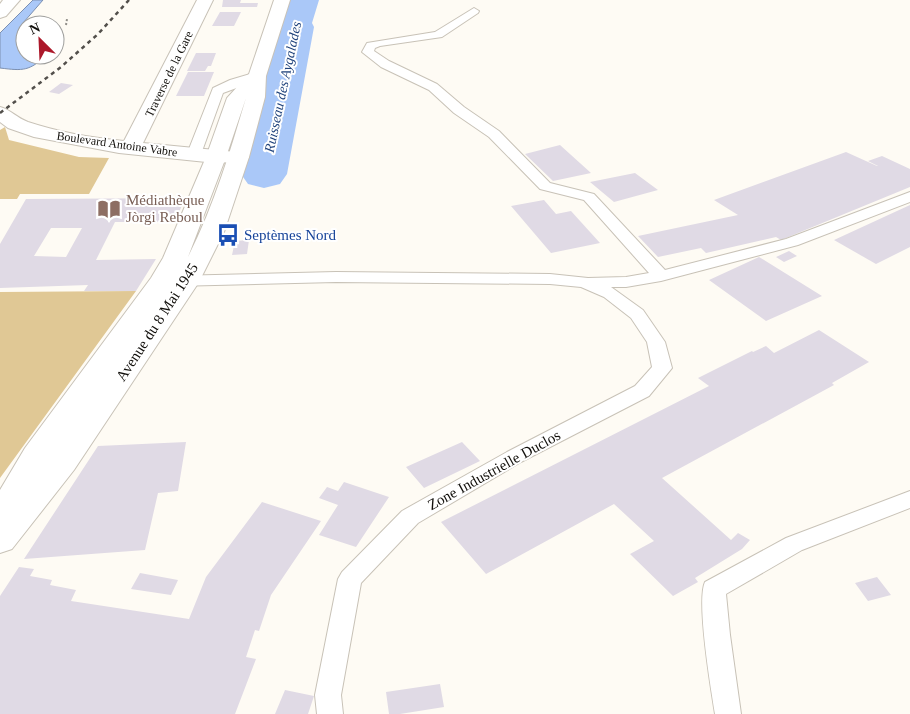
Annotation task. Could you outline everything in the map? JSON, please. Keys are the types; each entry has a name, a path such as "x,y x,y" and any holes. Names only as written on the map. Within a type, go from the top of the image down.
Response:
{"main road":[{"path":"0,13 12,0"},
{"name":"Traverse de la Gare","path":"131,148 205,0"},
{"name":"Avenue du 8 Mai 1945","path":"0,518 36,456 212,232 216,156 256,97 257,76 282,0"},
{"name":"Boulevard Antoine Vabre","path":"0,113 15,124 40,133 131,148 216,156"},
{"name":"Avenue du 8 Mai 1945","path":"0,540 63,462 175,281"}],"lane":[{"path":"474,11 438,35 371,45 368,52 385,64 433,87 459,110 494,134 545,186 556,190 575,191 589,197 661,276"},
{"path":"216,156 217,91 234,83 257,76"},
{"name":"Zone Industrielle Duclos","path":"175,281 346,277 550,279 584,282 626,282 661,276 792,242 910,197"},
{"name":"Zone Industrielle Duclos","path":"330,714 328,695 350,579 410,517 514,457 642,391 662,368 656,342 637,314 610,293 584,282"},
{"path":"728,714 717,635 714,589 794,544 910,498"}],"path":[{"path":"66,25 67,19"}],"shaded area":[{"path":"5,127 9,140 79,157 109,158 89,194 20,194 17,199 0,199 0,130"},
{"path":"136,291 0,478 0,292"}],"water":[{"path":"33,0 43,0 30,15 18,15"},
{"path":"15,18 15,65 34,65 26,69 0,68 0,33"}],"building":[{"path":"223,0 241,0 240,3 258,3 257,7 222,7"},
{"path":"220,12 241,12 234,26 212,26"},
{"path":"196,53 216,53 211,66 208,66 205,71 187,71"},
{"path":"188,72 214,72 204,96 176,96"},
{"path":"61,83 73,85 59,94 49,92"},
{"path":"560,145 591,173 553,181 525,154"},
{"path":"846,152 877,166 868,161 882,156 910,169 910,187 781,240 776,237 706,253 701,248 658,257 638,236 738,215 714,200"},
{"path":"635,173 658,190 614,202 590,182"},
{"path":"185,198 175,222 115,222 96,260 156,259 136,291 84,291 88,285 0,288 0,244 26,199","holes":["51,228 82,228 66,257 34,256"]},
{"path":"544,200 556,214 571,211 600,243 551,253 511,206"},
{"path":"910,205 910,247 876,264 834,240"},
{"path":"249,240 247,254 232,255 235,241"},
{"path":"789,251 797,256 784,262 776,257"},
{"path":"759,257 822,296 766,321 709,280"},
{"path":"819,330 869,362 832,383 834,385 662,478 731,540 738,533 750,540 742,549 695,578 698,582 673,596 630,554 654,541 614,504 486,574 441,522 709,386 698,378 752,351 766,346 774,353"},
{"path":"186,442 178,491 158,493 145,550 24,559 98,446"},
{"path":"462,442 480,461 424,488 406,467"},
{"path":"344,482 389,497 356,547 319,535 338,505 319,498 327,487 338,491"},
{"path":"262,502 321,521 271,595 259,631 255,630 246,657 256,659 235,714 0,714 0,596 19,567 34,569 30,576 52,580 50,585 76,590 71,601 189,619 206,577"},
{"path":"140,573 178,580 171,595 131,589"},
{"path":"877,577 891,595 868,601 855,583"},
{"path":"440,684 444,707 389,714 386,692"},
{"path":"285,690 314,696 308,714 275,714"}],"waterway":[{"name":"Ruisseau des Aygalades","path":"264,174 296,27 294,23 302,0"}],"railway":[{"path":"0,113 61,67 98,34 129,0"}],"place":[{"name":"Médiathèque Jòrgi Reboul","path":"109,209"},
{"name":"Septèmes Nord","path":"228,235"}]}
